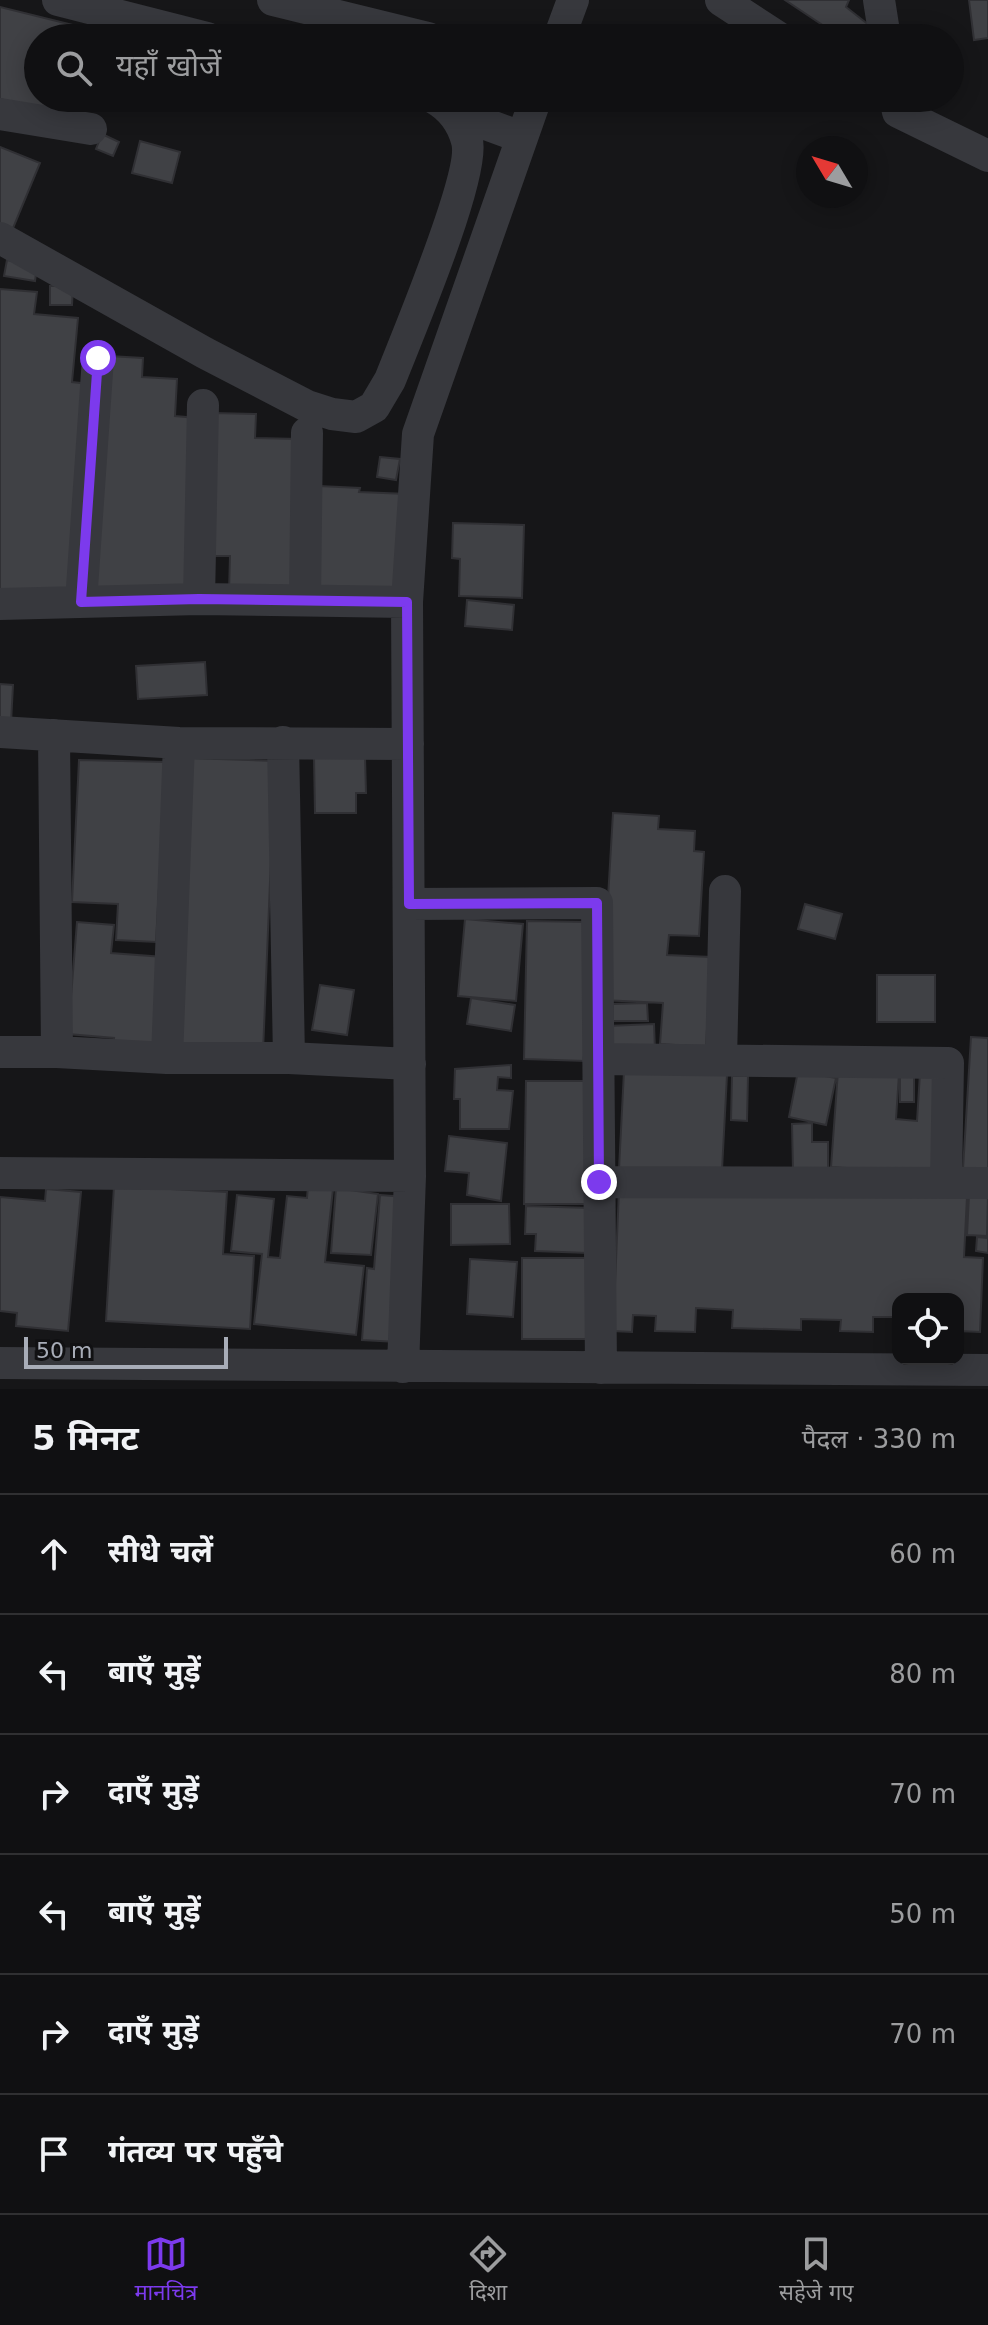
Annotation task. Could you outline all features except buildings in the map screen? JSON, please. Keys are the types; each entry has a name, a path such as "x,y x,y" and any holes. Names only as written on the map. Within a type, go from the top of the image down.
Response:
{"street":[{"path":"58,0 152,24"},
{"path":"273,0 371,24"},
{"path":"564,24 573,0"},
{"path":"721,0 758,24"},
{"path":"879,0 883,24"},
{"path":"0,238 205,353 307,406 356,417 374,407 390,380 462,187 468,143 448,112"},
{"path":"461,112 521,137"},
{"path":"419,1374 410,1176 407,602 418,434 531,112"},
{"path":"906,112 988,156"},
{"path":"0,114 91,129"},
{"path":"81,602 98,358"},
{"path":"199,599 203,405"},
{"path":"305,600 307,433"},
{"path":"0,604 199,599 407,602"},
{"path":"0,732 179,743 408,744"},
{"path":"54,735 57,1052"},
{"path":"283,742 289,1058"},
{"path":"167,1058 179,743"},
{"path":"721,1060 725,891"},
{"path":"409,904 597,903 601,1368"},
{"path":"0,1052 167,1058 289,1058 410,1064"},
{"path":"598,1059 948,1063 946,1183"},
{"path":"0,1173 410,1176"},
{"path":"599,1182 988,1183"},
{"path":"0,1363 250,1377 601,1368 774,1379 902,1379 988,1370"}],"route":[{"path":"98,358 81,602 199,599 407,602 409,904 597,903 599,1182"}]}
